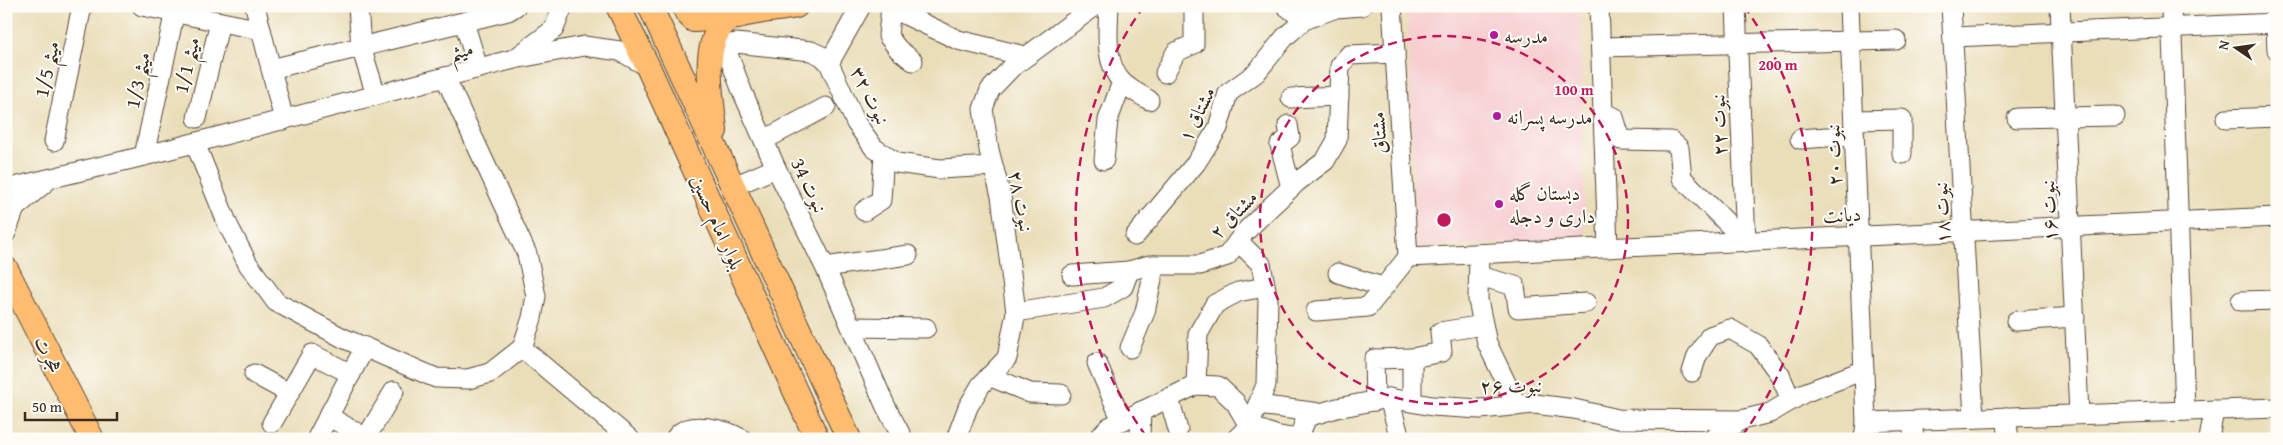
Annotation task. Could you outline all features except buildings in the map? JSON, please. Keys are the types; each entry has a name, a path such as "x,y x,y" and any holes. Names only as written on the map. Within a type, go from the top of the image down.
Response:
{"main road":[{"name":"بلوار امام حسین","path":"618,6 648,67 817,439"},
{"name":"بلوار امام حسین","path":"650,6 849,439"},
{"path":"684,6 687,13 694,20 740,16"},
{"path":"718,156 709,89 713,42 721,28 731,18 796,6"},
{"name":"هجرت","path":"6,269 92,439"}],"street":[{"name":"میثم 1/5","path":"54,141 82,6"},
{"path":"142,6 175,10 261,30"},
{"path":"255,6 284,120"},
{"path":"358,6 361,47 376,95"},
{"path":"271,69 508,11 516,6"},
{"path":"514,59 554,29 563,6"},
{"name":"نبوت ۳۲","path":"861,6 830,63 856,123 874,148 897,163 940,168 993,166"},
{"name":"نبوت ۲۸","path":"956,439 968,407 981,385 1007,358 1016,312 1001,196 993,166 983,109 990,90 1012,67 1095,6"},
{"path":"1109,6 1110,60 1122,82 1149,100"},
{"path":"1165,73 1176,52 1194,44 1194,6"},
{"path":"1286,6 1304,20"},
{"name":"مشتاق ۱","path":"1135,236 1196,163 1218,128 1228,93 1256,73 1285,37 1304,20 1336,8 1362,6"},
{"name":"مشتاق","path":"1392,6 1408,257"},
{"path":"1599,6 1608,248"},
{"name":"نبوت ۲۲","path":"1736,6 1746,242"},
{"name":"نبوت ۲۰","path":"1849,6 1865,431"},
{"name":"نبوت ۱۸","path":"1951,6 1974,418"},
{"name":"نبوت ۱۶","path":"2060,6 2079,414"},
{"path":"2171,6 2185,411"},
{"path":"913,61 898,49 888,36 891,7 958,40 1025,56"},
{"name":"میثم 1/3","path":"144,156 175,10"},
{"path":"1953,38 2172,28 2276,18 2277,50"},
{"name":"میثم 1/1","path":"197,118 220,22"},
{"path":"464,22 478,68"},
{"path":"1601,47 1896,40"},
{"name":"نبوت 34","path":"830,63 822,56 811,51 736,43 730,44 726,49 726,54 776,168 826,267 886,405 903,439"},
{"name":"میثم","path":"49,179 195,143 514,59 584,46 620,51 648,67"},
{"name":"مشتاق ۲","path":"1072,274 1129,271 1155,265 1200,265 1227,256 1238,241 1291,188 1325,161 1337,140 1340,66 1349,55 1395,54"},
{"path":"195,143 228,224 248,264 276,302 365,347 436,378 468,379 490,373 522,348 532,318 536,296 526,254 445,77"},
{"path":"1104,160 1108,120 1122,82"},
{"path":"1291,98 1339,96"},
{"path":"764,140 826,107"},
{"path":"1603,113 1614,118 1621,140 1671,141 1679,148 1682,178 1746,242"},
{"path":"2016,118 2115,116"},
{"path":"2226,118 2277,117"},
{"path":"1800,139 1902,119 1902,154"},
{"path":"1288,125 1290,137 1280,144 1291,188"},
{"path":"864,211 881,200 884,154"},
{"path":"732,187 776,168"},
{"path":"6,181 49,179"},
{"path":"6,189 49,179"},
{"path":"6,233 15,208 49,179"},
{"name":"دیانت","path":"1408,257 2277,216"},
{"path":"1238,241 1261,264 1268,300 1266,385 1258,405 1243,432"},
{"path":"1479,254 1478,300 1487,343 1517,406"},
{"path":"826,267 908,255"},
{"path":"1316,311 1368,307 1408,257"},
{"path":"1130,348 1145,312 1155,265"},
{"path":"1016,312 1104,298 1123,286 1129,271"},
{"path":"1338,273 1383,287"},
{"path":"1479,276 1515,286 1518,308 1586,304"},
{"path":"1196,385 1198,334 1215,304 1238,292 1265,287"},
{"path":"2241,301 2277,300"},
{"path":"2016,320 2075,317"},
{"path":"1400,439 1382,399 1374,359 1412,358 1442,352 1440,332 1483,324"},
{"path":"852,327 926,328"},
{"path":"1692,372 1697,356 1710,336 1730,328 1758,345 1780,375 1791,400"},
{"path":"318,436 365,347"},
{"path":"522,348 630,439"},
{"path":"272,423 312,354 351,374"},
{"path":"1412,358 1412,402"},
{"path":"1097,363 1122,421"},
{"path":"1713,439 1741,420 1770,413 1804,393 1864,370"},
{"path":"254,374 289,393"},
{"path":"990,376 1030,393 1061,394"},
{"path":"1098,439 1109,427 1196,385 1218,386 1235,402 1243,432"},
{"path":"328,416 366,438 394,391"},
{"path":"1169,398 1178,430"},
{"name":"نبوت ۲۶","path":"1298,439 1308,417 1382,399 1432,406 1480,409 1534,404 1574,409 1618,419 1741,420"},
{"path":"1258,405 1320,413"},
{"path":"1865,431 1913,430 1974,418 2277,408"},
{"path":"2209,439 2214,410"},
{"path":"1141,411 1140,436 1142,439"},
{"path":"2006,417 2009,439"},
{"path":"675,439 677,435 688,429 699,428 725,432 742,439"},
{"path":"1243,432 1298,439"}],"shaded area":[{"path":"1407,6 1580,6 1585,239 1416,247"}],"place":[{"name":"مدرسه","path":"1494,35"},
{"name":"مدرسه پسرانه","path":"1497,116"},
{"name":"دبستان گله داری و دجله","path":"1499,204"}]}
